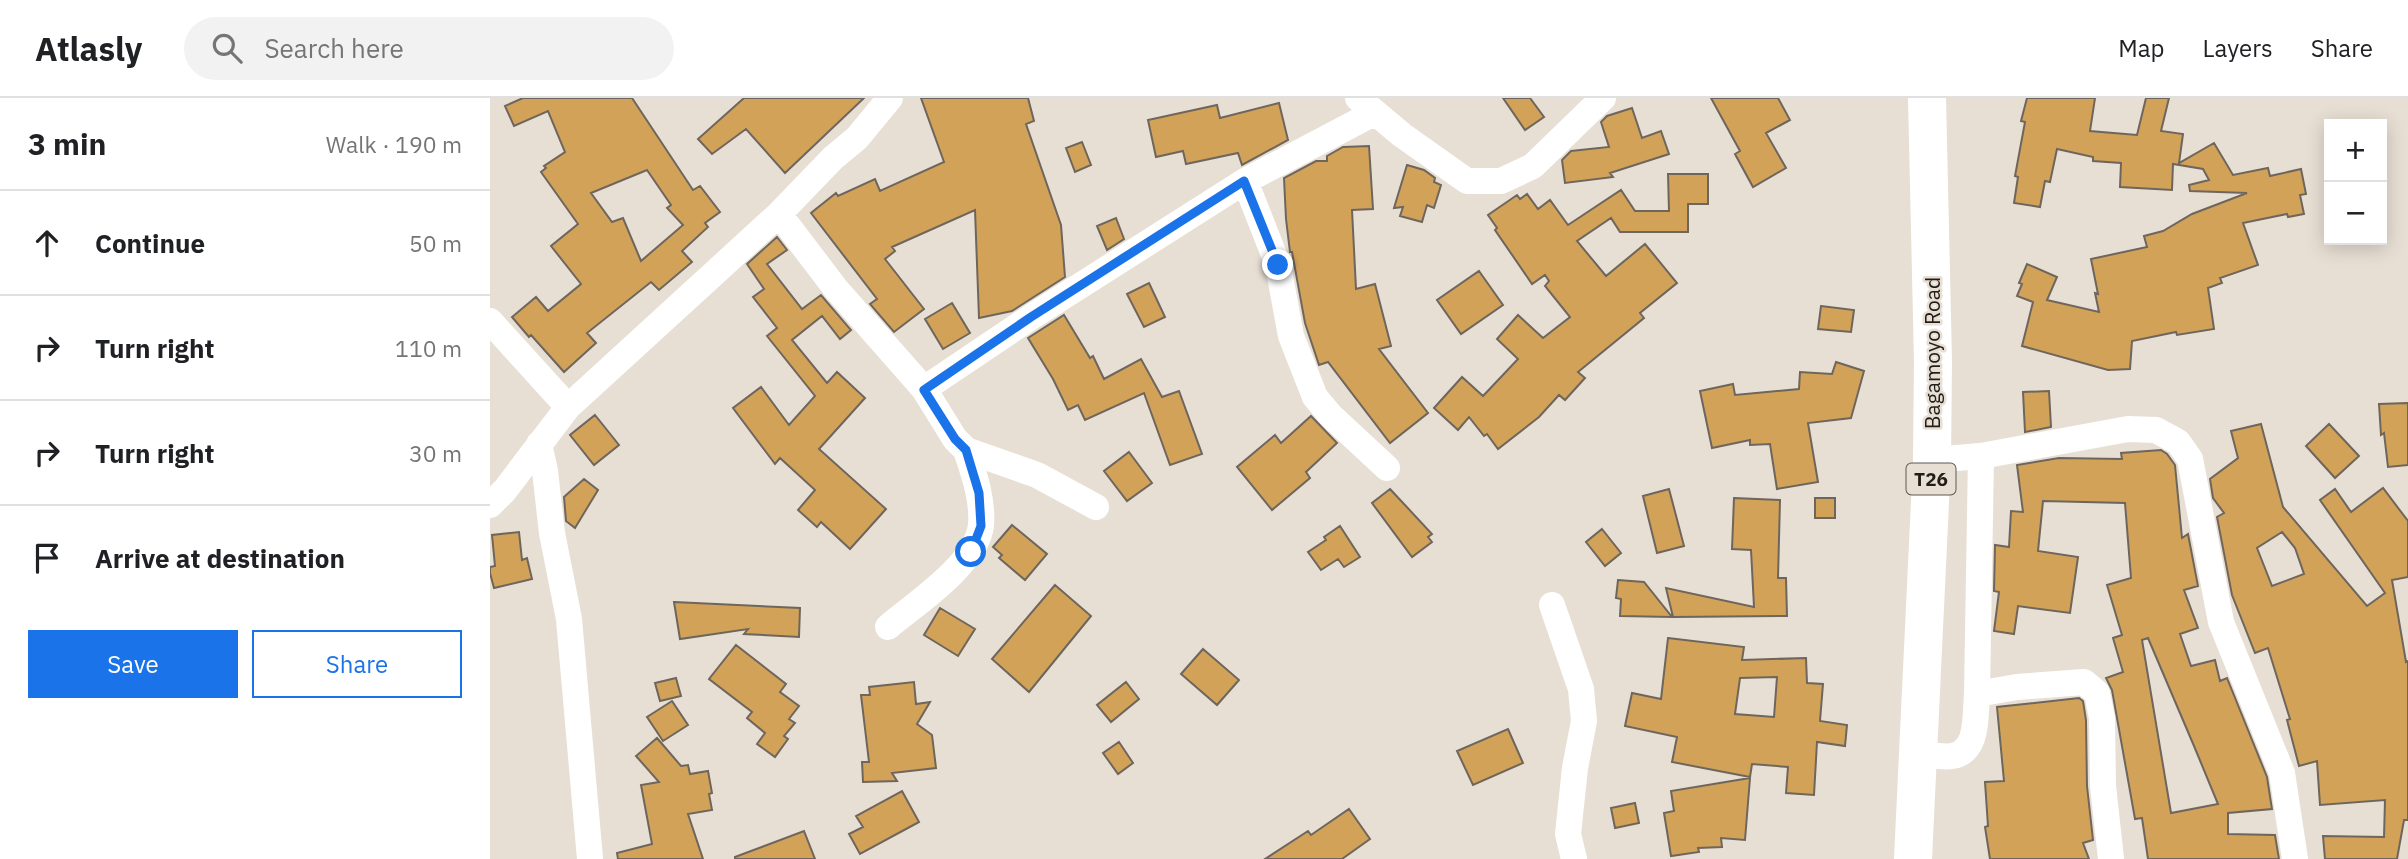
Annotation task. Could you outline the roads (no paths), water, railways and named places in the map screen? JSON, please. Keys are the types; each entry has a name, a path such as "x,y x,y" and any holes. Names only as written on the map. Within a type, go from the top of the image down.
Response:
{"highway":[{"name":"Bagamoyo Road","path":"1913,859 1932,460 1933,361 1927,98"}],"street":[{"path":"924,390 1031,317 1366,106 1467,181 1501,181 1533,166 1603,98"},
{"path":"490,505 505,490 568,407 779,214 833,158 858,138 880,102"},
{"path":"1244,181 1278,265 1292,336 1315,397 1331,416 1387,468"},
{"path":"779,214 836,289 924,390 955,439 966,450 1037,475 1096,507"},
{"path":"490,321 568,407"},
{"path":"1932,460 1981,456 2128,429 2156,430 2178,442 2190,459 2221,622 2283,773 2295,859"},
{"path":"539,444 552,533 569,619 590,859"},
{"path":"888,627 945,579 971,552 981,526 979,493 966,450"},
{"path":"1918,753 1950,757 1963,753 1972,742 1977,694 1981,456"},
{"path":"1552,605 1581,689 1584,721 1575,768 1568,834 1574,859"},
{"path":"1977,694 2017,687 2084,682 2097,694 2102,718 2103,786 2111,859"}]}
